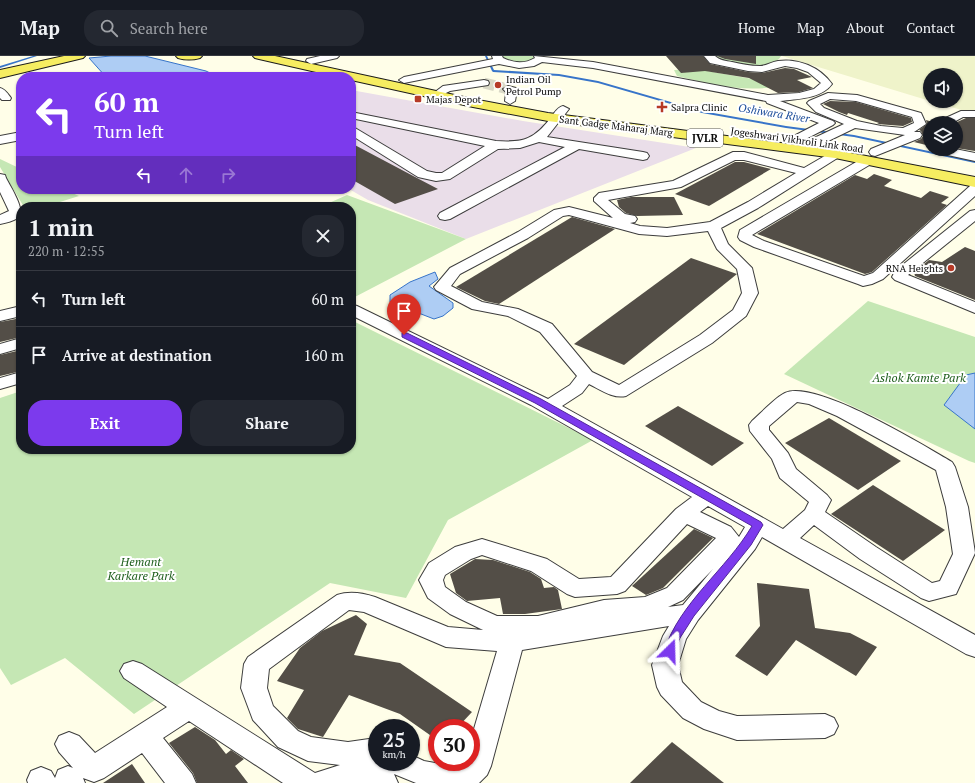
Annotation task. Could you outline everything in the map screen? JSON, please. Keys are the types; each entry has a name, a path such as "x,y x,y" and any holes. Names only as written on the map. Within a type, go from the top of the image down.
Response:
{"main road":[{"path":"0,74 79,56"},
{"path":"182,56 196,56"},
{"name":"Sant Gadge Maharaj Marg","path":"259,56 327,72"},
{"name":"Jogeshwari Vikhroli Link Road","path":"287,56 420,83 441,92 509,95 560,114 796,140 815,134 871,156 975,169"},
{"name":"Sant Gadge Maharaj Marg","path":"356,77 560,114 835,154 871,156 975,182"}],"street":[{"path":"311,61 334,56"},
{"path":"530,64 540,58 734,96 751,95 768,98 799,96 812,90 818,91 827,84 822,76 812,70 794,64 778,64 761,69 727,65 714,61 709,56"},
{"path":"404,80 496,63 589,68 613,60 630,62 639,65 647,78"},
{"path":"420,83 496,63"},
{"path":"390,77 421,71"},
{"path":"441,92 484,83"},
{"path":"815,134 854,124 881,130 905,132 920,124 917,115 857,98 828,96 812,103 820,110 854,124"},
{"path":"768,98 773,102 829,123 815,134"},
{"path":"356,116 496,145 515,147 531,144 540,139 560,114"},
{"path":"957,116 961,114 975,114"},
{"path":"356,133 423,174 436,177 445,176 496,145"},
{"path":"923,133 900,146 871,156 745,233 745,237 759,244 863,281 878,276 975,189"},
{"path":"0,140 16,137"},
{"path":"540,139 643,156"},
{"path":"444,216 578,145"},
{"path":"900,146 923,147"},
{"path":"713,226 722,246 744,268 750,293 740,313 706,339 620,392 586,376 546,328 512,312 478,306 442,287 455,272 480,256 523,235 559,213 569,211 580,213 639,230 667,232 713,226 753,205 835,154"},
{"path":"963,154 975,157"},
{"path":"604,196 676,184 733,156 744,156 807,172"},
{"path":"636,182 600,198 601,201 617,215 625,218 658,222 698,218 731,204 794,168"},
{"path":"0,178 16,209 14,215 3,219 0,200"},
{"path":"975,214 900,274 900,277 975,308"},
{"path":"356,311 548,407 975,647"},
{"path":"0,316 16,312"},
{"path":"0,349 16,344"},
{"path":"548,407 576,389 586,376"},
{"path":"0,384 16,379"},
{"path":"785,540 813,514 820,500 787,473 781,458 760,431 759,425 791,397 810,397 913,447 945,467 957,507 964,554 948,588 929,592 868,553 813,514"},
{"path":"684,514 722,532 729,538 675,594 648,606 604,609 538,625 495,625 458,608 436,592 431,580 437,569 463,553 482,547 539,565 575,588 617,585 684,514 706,496"},
{"path":"758,525 747,543 690,613 675,636 665,665 670,687 692,710 713,722 737,728 825,726"},
{"path":"368,751 348,754 308,750 288,739 262,712 254,688 257,664 345,602 367,603 446,637 512,642 690,613"},
{"path":"418,771 462,781 477,766 512,642"},
{"path":"133,672 306,783"},
{"path":"69,744 90,768 94,769 189,707"},
{"path":"145,736 182,783"},
{"path":"322,783 367,770 371,771 384,783"}],"shaded area":[{"path":"356,91 523,121 696,148 466,239 368,200 356,193"}],"green space":[{"path":"503,56 536,57 534,60 515,63 502,58"},
{"path":"716,56 781,56 776,62 768,65 750,66 741,65"},
{"path":"782,56 975,56 975,114 955,108 963,108 963,68 923,68 923,99"},
{"path":"696,69 758,80 774,87 750,89 713,84 677,76 674,70"},
{"path":"0,159 16,167 16,194 0,167"},
{"path":"16,194 74,194 79,196 60,202 21,202"},
{"path":"347,195 466,239 356,296 356,202 331,202"},
{"name":"Ashok Kamte Park","path":"868,301 975,337 975,463 784,374"},
{"name":"Hemant Karkare Park","path":"356,322 593,440 448,520 406,598 330,583 134,714 65,658 11,685 0,668 0,398 16,393 16,454 356,454"}],"water":[{"path":"111,56 145,56 208,72 102,72 89,58"},
{"path":"435,272 438,279 429,286 453,303 453,308 443,316 434,319 390,302 390,295 410,282"},
{"path":"975,373 975,429 944,405 966,375"}],"building":[{"path":"666,56 703,56 710,64 748,72 762,73 785,68 794,69 812,77 797,80 813,88 799,92 778,93 749,78 705,71 681,73"},
{"path":"717,56 756,56 756,64 725,59"},
{"path":"830,101 856,102 911,118 912,122 903,126 877,124 879,123 848,113 847,115 823,104"},
{"path":"975,118 975,151 963,149 963,119"},
{"path":"923,127 923,136 921,131 919,130"},
{"path":"923,136 923,144 914,142 921,139"},
{"path":"356,146 438,189 395,204 356,182"},
{"path":"735,162 744,162 771,169 709,206 675,194"},
{"path":"874,174 892,180 884,186 921,198 930,191 949,197 941,203 947,205 872,272 865,274 757,234 855,175 867,179"},
{"path":"631,197 674,197 683,215 637,216 626,213 619,207 617,200"},
{"path":"572,217 615,229 499,304 485,301 456,287"},
{"name":"RNA Heights","path":"965,247 975,251 975,300 915,276 914,272 929,260 942,262"},
{"path":"691,258 737,274 624,365 574,344"},
{"path":"16,319 16,338 0,342 0,322"},
{"path":"16,351 16,372 0,376 0,355"},
{"path":"678,406 744,443 712,466 645,426"},
{"path":"829,418 901,461 858,490 785,443"},
{"path":"873,485 945,530 903,561 831,514"},
{"path":"694,529 713,538 663,588 646,595 632,586"},
{"path":"475,559 493,560 530,572 541,579 544,588 554,587 558,590 562,609 525,614 503,614 500,598 467,601 456,593 450,574"},
{"path":"757,583 809,589 815,628 850,633 877,647 856,676 796,640 767,676 735,656 760,626"},
{"path":"356,615 367,624 354,655 400,663 472,712 465,719 428,719 428,734 420,728 420,719 407,719 400,714 349,695 323,737 298,729 287,718 304,690 277,681 300,648 322,631"},
{"path":"195,727 215,740 226,754 231,750 244,759 235,766 248,783 197,783 193,773 169,743"},
{"path":"672,742 724,783 630,783"},
{"path":"132,764 145,783 103,783"}],"waterway":[{"name":"Oshiwara River","path":"0,67 36,56"},
{"name":"Oshiwara River","path":"486,56 493,71 559,75 598,82 702,112 786,127 854,136 975,162"}],"tunnel":[{"path":"484,83 508,89"}],"place":[{"name":"Indian Oil Petrol Pump","path":"498,85"},
{"name":"Majas Depot","path":"418,99"},
{"name":"Salpra Clinic","path":"662,107"},
{"name":"RNA Heights","path":"951,268"}],"route":[{"path":"404,335 538,401 758,525 747,543 690,613 675,636 670,651"}]}
